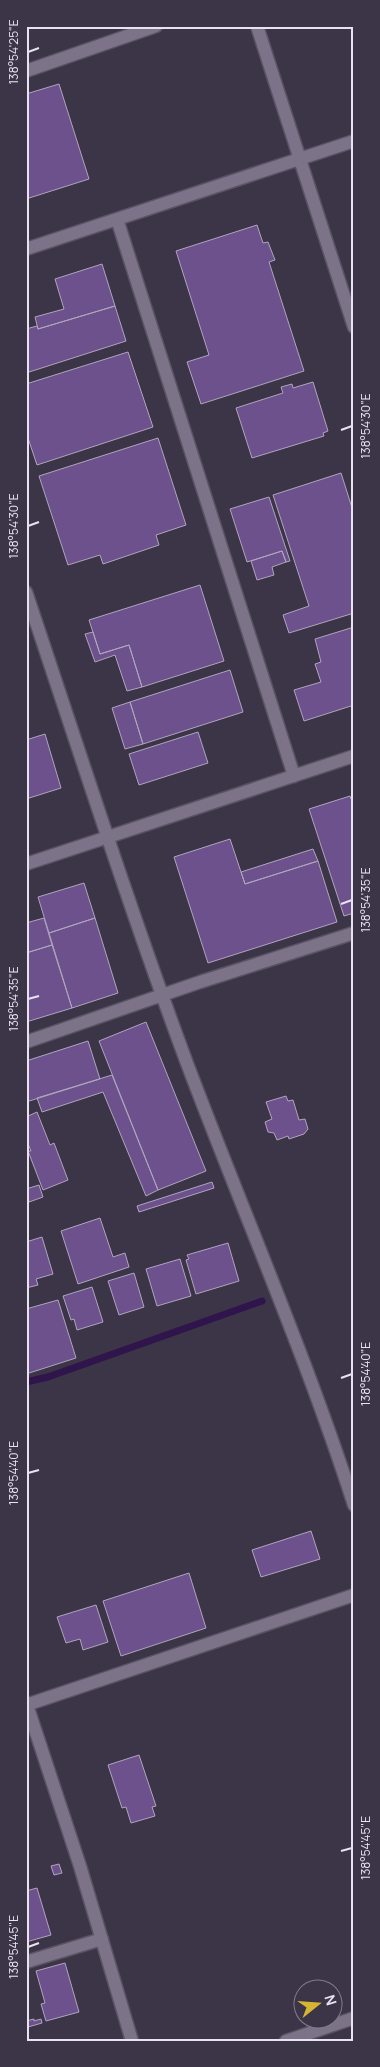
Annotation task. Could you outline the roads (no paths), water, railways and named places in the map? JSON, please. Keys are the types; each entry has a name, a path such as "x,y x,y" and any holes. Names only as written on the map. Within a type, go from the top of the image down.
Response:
{"street":[{"path":"26,71 156,26"},
{"path":"257,26 354,327"},
{"path":"26,249 354,141"},
{"path":"117,219 294,776"},
{"path":"26,592 162,995 218,1145 290,1324 354,1505"},
{"path":"26,864 354,756"},
{"path":"26,1042 162,995 354,933"},
{"path":"132,2041 80,1866 27,1705 354,1595"},
{"path":"26,1962 102,1939"},
{"path":"286,2041 354,2018"}],"waterway":[{"path":"26,1382 48,1377 262,1301"}]}
